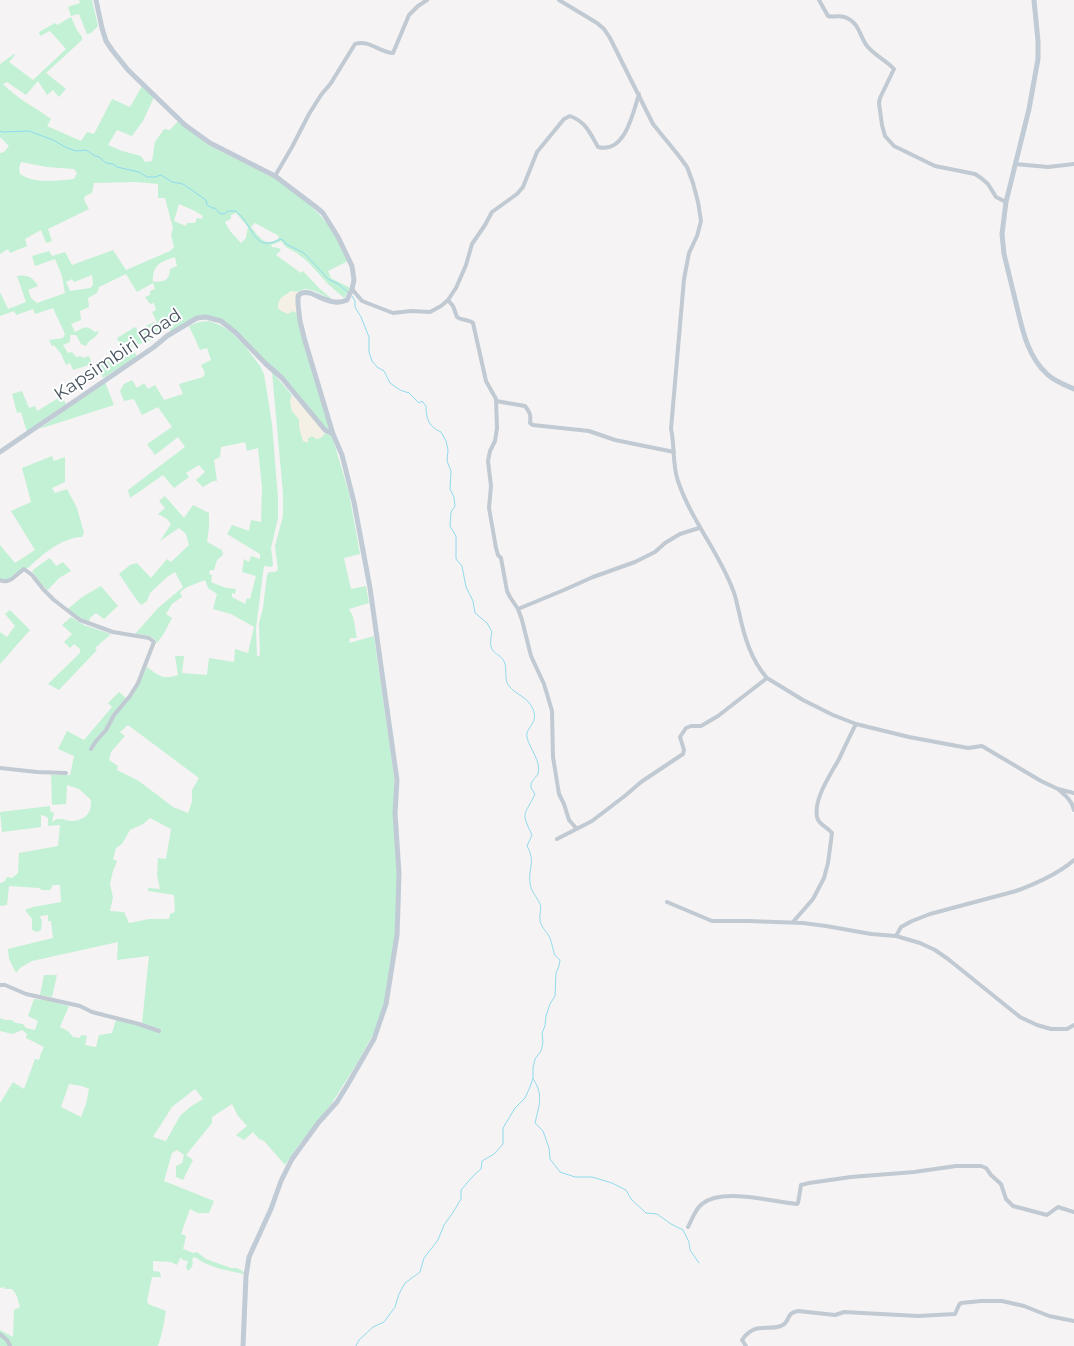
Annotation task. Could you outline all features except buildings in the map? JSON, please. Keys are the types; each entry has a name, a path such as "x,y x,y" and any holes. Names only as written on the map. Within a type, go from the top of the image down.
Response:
{"street":[{"path":"96,0 106,41 128,70 185,125 210,143 275,176 316,207 328,220 338,237 352,266 354,280 347,300 342,302 335,303 306,292 300,294 297,300 305,341 349,481 370,588 398,780 395,813 398,873 397,935 386,1004 374,1039 337,1102 319,1122 289,1164 249,1256 246,1276 243,1346"},
{"path":"275,176 321,94 331,83 355,44 364,43 393,53 409,15 427,0"},
{"path":"559,0 591,19 606,32 616,47 646,113 687,167 693,183 701,222 689,253 684,279 671,429 674,439 675,473 699,528 733,590 753,657 767,678 803,700 856,724 909,737 968,748 982,746 1041,781 1058,789 1074,793"},
{"path":"819,0 828,16 842,16 852,21 867,46 894,69 879,103 882,125 888,140 894,146 935,166 975,174 988,184 996,197 1006,202"},
{"path":"1034,0 1038,59 1034,87 1006,202 1002,234 1004,254 1022,328 1029,348 1038,365 1047,375 1074,389"},
{"path":"351,292 362,301 393,313 410,311 430,312 441,306 448,300 456,288 476,236 492,212 518,194 523,187 537,152 564,119 570,116 580,120 598,147 610,147 626,131 639,94"},
{"path":"1016,164 1048,167 1074,164"},
{"path":"448,300 453,306 457,317 462,321 471,321 473,323 486,381 495,396 497,428 488,461 491,486 489,508 496,548 501,558 507,591 518,609 531,656 544,684 552,711 554,757 559,794 569,820 578,829"},
{"name":"Kapsimbiri Road","path":"0,452 147,352 167,336 201,317 221,321 235,332 282,378 325,430 333,434"},
{"path":"496,401 525,406 529,411 530,423 533,425 590,431 615,440 674,452"},
{"path":"518,609 593,576 634,562 655,552 665,542 680,534 699,528"},
{"path":"0,580 7,582 24,569 32,575 54,600 80,620 113,632 149,638 154,642 138,683 91,749"},
{"path":"557,839 600,816 641,782 683,754 684,750 680,737 686,728 692,725 702,726 767,678"},
{"path":"792,922 813,899 827,871 832,833 819,821 818,803 825,783 856,724"},
{"path":"0,768 66,774"},
{"path":"1058,789 1067,796 1074,810"},
{"path":"896,936 901,926 912,920 1016,891 1029,886 1074,860"},
{"path":"666,902 712,921 792,922 896,936 920,943 948,959 1020,1017 1050,1029 1067,1029 1074,1025"},
{"path":"0,985 5,985 26,994 80,1006 92,1012 160,1031"},
{"path":"688,1227 700,1204 713,1198 745,1196 796,1204 798,1203 802,1185 809,1182 956,1166 981,1166 986,1168 1001,1184 1006,1200 1016,1208 1047,1215 1058,1207 1074,1212"},
{"path":"746,1346 742,1340 754,1329 785,1324 792,1312 835,1315 841,1312 850,1312 918,1316 948,1315 955,1314 961,1303 1002,1301 1024,1306 1049,1316 1074,1320"},
{"path":"0,1334 7,1340 10,1346"}],"green space":[{"path":"79,0 92,0 98,26 91,33 87,34 79,14 71,16 68,7 80,3"},
{"path":"71,17 82,37 82,40 46,73 66,89 59,97 53,90 47,95 38,81 26,95 7,82 3,84 20,99 51,119 47,126 81,141 87,132 94,134 112,99 130,107 142,86 154,97 143,121 132,136 117,130 108,145 141,156 145,162 152,161 155,142 164,129 170,130 178,121 208,145 274,178 308,203 330,227 348,261 328,271 331,278 350,288 344,298 308,262 286,247 281,241 271,245 281,250 276,255 301,273 303,271 333,300 316,291 304,289 284,296 278,308 297,313 331,432 328,431 269,364 226,323 207,316 172,332 167,327 151,340 128,348 126,342 120,345 117,338 135,327 140,333 147,326 157,322 152,312 156,310 154,303 150,304 145,297 150,295 150,291 155,289 153,283 137,292 126,274 99,287 97,293 88,298 89,307 80,311 81,320 71,324 75,332 85,328 90,328 95,332 99,331 86,346 81,344 76,335 70,335 70,342 63,345 68,353 72,352 76,357 81,356 83,358 89,356 92,364 73,370 70,363 66,365 61,354 54,345 52,346 49,340 63,338 65,334 53,308 35,314 33,309 16,315 14,311 0,316 0,292 8,309 26,302 17,276 27,276 36,283 38,286 28,290 31,298 37,303 65,293 62,276 55,259 35,266 32,256 49,251 52,256 65,252 72,265 113,250 126,270 170,251 174,247 171,235 173,228 165,198 158,198 158,184 136,182 94,183 92,193 85,196 84,200 89,209 48,229 52,241 46,243 41,230 25,239 27,246 10,253 8,249 0,254 0,153 4,152 9,146 0,137 0,64 14,54 9,62 33,80 66,49 50,31 40,36 39,32 55,23 57,25","holes":["21,162 47,167 74,169 77,173 74,179 39,181 20,174","179,204 203,216 202,219 197,218 195,223 187,223 186,226 174,221","236,213 248,227 246,238 241,243 225,222 231,219 231,215","255,223 279,236 278,239 269,242 263,240 251,227","175,257 177,266 170,269 167,279 153,282 156,268 165,261","92,275 93,285 90,288 70,291 66,282 72,279 74,282"]},
{"path":"209,321 231,332 245,346 264,374 272,424 278,518 271,548 273,564 272,567 264,566 256,628 257,657 260,655 259,623 267,575 269,572 278,570 275,546 283,516 283,493 272,372 292,395 290,401 292,411 299,419 299,427 308,438 312,436 317,439 325,433 332,436 349,493 360,554 344,558 351,589 366,586 369,603 349,609 354,620 357,638 350,638 349,643 374,636 396,794 398,851 396,936 388,989 377,1027 359,1060 332,1103 285,1165 264,1141 259,1139 253,1132 244,1140 236,1135 247,1126 238,1116 232,1104 212,1117 212,1123 186,1155 193,1160 183,1180 176,1177 176,1166 182,1163 184,1155 177,1150 172,1153 164,1181 214,1201 209,1213 198,1213 190,1209 181,1234 186,1236 183,1249 193,1253 197,1252 206,1259 231,1268 237,1268 244,1272 244,1274 212,1266 195,1257 192,1259 191,1269 188,1271 186,1267 188,1261 183,1260 181,1257 177,1265 171,1262 153,1261 153,1271 160,1272 161,1277 152,1277 147,1301 148,1304 166,1311 158,1346 0,1346 0,1330 13,1337 14,1310 20,1307 16,1294 12,1289 0,1288 0,1103 13,1082 24,1089 35,1059 39,1060 44,1047 26,1038 27,1034 22,1030 13,1034 0,1031 0,1018 23,1024 26,1028 35,1030 38,1021 28,1016 34,999 69,1006 60,1027 68,1031 73,1037 87,1036 85,1045 96,1047 99,1035 112,1033 116,1020 160,1032 161,1030 142,1023 149,956 117,960 118,942 32,961 20,968 16,973 9,959 8,949 53,938 51,921 48,921 48,915 40,916 42,922 41,930 37,932 32,930 32,919 25,910 61,902 60,885 53,885 50,890 9,886 7,905 0,906 0,883 4,882 7,877 12,878 18,873 19,853 58,846 60,825 48,826 48,818 41,815 41,827 2,832 0,812 50,806 50,811 54,813 52,822 57,819 73,821 87,815 90,811 91,800 79,789 67,785 66,804 52,805 51,775 70,775 74,756 58,749 67,731 84,740 112,707 108,703 119,692 126,698 93,744 133,695 147,667 161,676 178,675 175,656 184,656 182,673 207,675 209,658 234,662 235,649 248,653 254,627 231,614 213,609 217,594 208,588 205,580 180,592 182,597 172,604 166,614 172,618 157,643 150,636 135,634 158,608 183,587 175,572 150,593 147,601 141,605 119,574 130,565 137,563 151,578 167,559 171,562 189,545 186,534 179,528 160,541 171,524 167,519 158,514 165,508 159,501 165,496 184,518 193,505 209,513 207,542 222,550 223,555 217,560 214,570 210,570 209,574 212,575 211,582 226,588 236,589 235,594 232,593 232,597 245,604 247,598 250,599 256,576 242,572 244,559 249,562 251,556 260,559 260,554 227,534 232,525 249,531 251,520 261,522 262,487 258,448 247,451 245,442 221,447 220,457 214,460 217,481 213,481 203,487 196,480 205,472 199,465 186,473 189,477 174,488 163,475 130,498 128,490 185,447 178,437 155,455 147,444 172,427 158,407 142,415 134,399 124,401 120,391 124,384 132,380 137,388 144,383 148,389 155,385 164,400 183,394 179,384 203,377 205,373 201,365 211,360 207,348 200,350 189,326","holes":["128,725 199,778 192,790 192,802 188,813 173,807 139,781 117,770 118,766 109,760 111,752 125,736 120,732","150,818 171,829 166,859 158,858 157,875 160,889 148,888 148,891 174,895 175,912 170,914 169,919 149,919 129,923 124,912 110,911 113,897 110,884 117,861 113,859 116,848 122,844 130,830 143,824","69,1084 89,1089 81,1117 61,1107","195,1089 203,1099 180,1116 166,1141 153,1137 172,1107"]},
{"path":"134,351 137,357 103,378 98,366 106,361 117,360"},
{"path":"105,382 114,405 39,429"},
{"path":"22,391 29,408 35,406 37,411 62,396 66,404 27,432 21,412 17,413 12,394"},
{"path":"52,456 54,461 65,457 65,482 52,488 55,493 67,489 77,508 84,533 82,537 67,540 53,548 28,568 23,568 6,581 0,578 0,545 15,563 35,550 11,511 31,502 22,468"},
{"path":"50,558 56,566 63,562 71,571 59,578 48,590 32,571"},
{"path":"101,586 118,606 104,619 96,613 90,618 89,622 68,609 82,597"},
{"path":"10,610 30,630 0,664 0,632 7,637 15,626 5,614"},
{"path":"71,617 84,625 111,634 95,648 97,650 59,690 48,684 80,653 80,649 74,644 70,648 64,642 72,634 62,625"},
{"path":"44,975 57,975 52,997 40,995"}],"sand":[{"path":"291,291 299,292 296,300 297,313 293,311 288,314 281,311 278,305 282,298"},
{"path":"292,395 325,433 322,437 317,439 312,436 308,438 308,443 303,441 299,419 292,411 290,401"}],"waterway":[{"path":"0,131 29,131 53,140 67,148 76,151 86,150 106,163 117,167 139,172 147,177 161,175 172,182 183,184 206,200 207,205 215,208 219,213 224,214 228,211 236,211 258,240 270,243 281,239 286,244 304,253 328,279 349,293"},
{"path":"352,296 369,337 369,352 372,361 384,371 390,383 400,390 409,393 419,403 422,401 426,406 429,422 441,432 446,441 448,450 447,461 451,471 450,489 454,497 455,506 451,512 450,526 456,536 456,559 462,566 466,587 473,601 475,613 487,623 492,632 492,650 505,664 507,684 528,701 533,709 534,718 527,737 539,769 538,774 531,783 531,788 535,794 525,813 532,835 527,846 531,856 530,883 540,904 541,924 549,936 555,955 560,960 556,973 555,996 546,1016 542,1033 543,1042 541,1051 535,1059 533,1078 525,1098 515,1108 503,1128 503,1144 494,1154 482,1161 481,1169 461,1190 461,1199 444,1225 438,1240 424,1258 420,1272 405,1283 395,1307 384,1322 373,1327 359,1340 356,1346"},
{"path":"533,1079 540,1095 535,1123 543,1131 549,1148 550,1159 560,1172 575,1177 592,1177 612,1183 626,1190 631,1199 646,1213 657,1214 683,1230 689,1242 690,1250 699,1263"}]}
